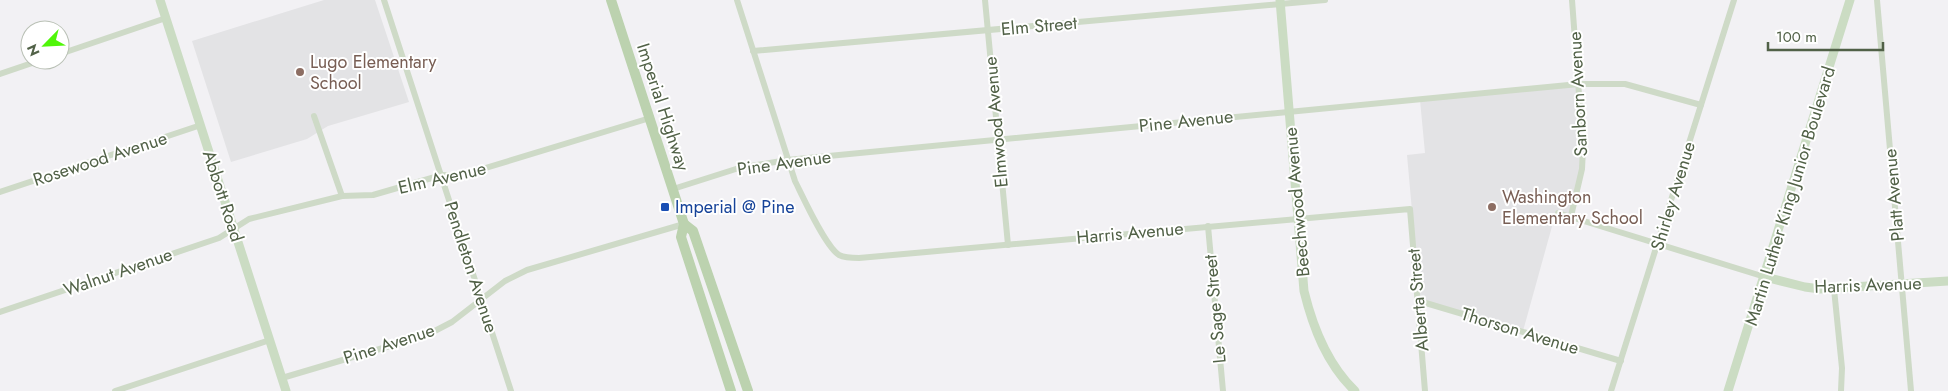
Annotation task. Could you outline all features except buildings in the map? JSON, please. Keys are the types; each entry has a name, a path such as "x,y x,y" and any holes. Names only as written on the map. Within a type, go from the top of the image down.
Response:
{"main road":[{"name":"Imperial Highway","path":"610,0 684,224 681,237 731,391"},
{"name":"Imperial Highway","path":"684,224 693,231 748,391"}],"street":[{"name":"Abbott Road","path":"160,0 286,391"},
{"name":"Pendleton Avenue","path":"384,0 511,391"},
{"path":"737,0 787,160"},
{"name":"Elmwood Avenue","path":"985,0 1008,245"},
{"name":"Elm Street","path":"754,51 988,31 1280,2 1325,0"},
{"name":"Sanborn Avenue","path":"1570,216 1583,158 1572,0"},
{"name":"Shirley Avenue","path":"1611,391 1734,0"},
{"name":"Martin Luther King Junior Boulevard","path":"1728,391 1850,0"},
{"name":"Platt Avenue","path":"1877,0 1910,391"},
{"name":"Beechwood Avenue","path":"1280,2 1304,291 1309,312 1326,353 1355,391"},
{"path":"70,51 166,18"},
{"path":"0,74 20,67"},
{"name":"Pine Avenue","path":"673,189 739,168 787,160 1289,110 1579,84 1625,84 1701,105"},
{"path":"314,116 342,196"},
{"name":"Elm Avenue","path":"234,229 249,218 342,196 373,195 442,175 459,176 650,118"},
{"name":"Rosewood Avenue","path":"0,192 201,125"},
{"name":"Harris Avenue","path":"787,160 808,206 830,244 840,256 850,258 1410,209"},
{"name":"Alberta Street","path":"1410,209 1425,391"},
{"name":"Harris Avenue","path":"1558,213 1765,277 1805,287 1834,289 1948,281"},
{"name":"Pine Avenue","path":"282,378 427,334 452,322 505,282 527,270 684,224"},
{"name":"Le Sage Street","path":"1208,226 1223,391"},
{"name":"Walnut Avenue","path":"0,312 218,238 234,229"},
{"path":"1834,289 1842,368 1841,391"},
{"name":"Thorson Avenue","path":"1419,301 1621,361"},
{"path":"115,391 270,340"}],"shaded area":[{"name":"Lugo Elementary School","path":"324,0 375,0 409,102 328,126 307,139 231,162 192,41"},
{"name":"Washington Elementary School","path":"1578,85 1581,169 1570,215 1556,212 1523,331 1420,300 1407,155 1425,153 1420,100"}],"place":[{"name":"Lugo Elementary School","path":"300,72"},
{"name":"Imperial @ Pine","path":"665,207"},
{"name":"Washington Elementary School","path":"1492,207"}]}
